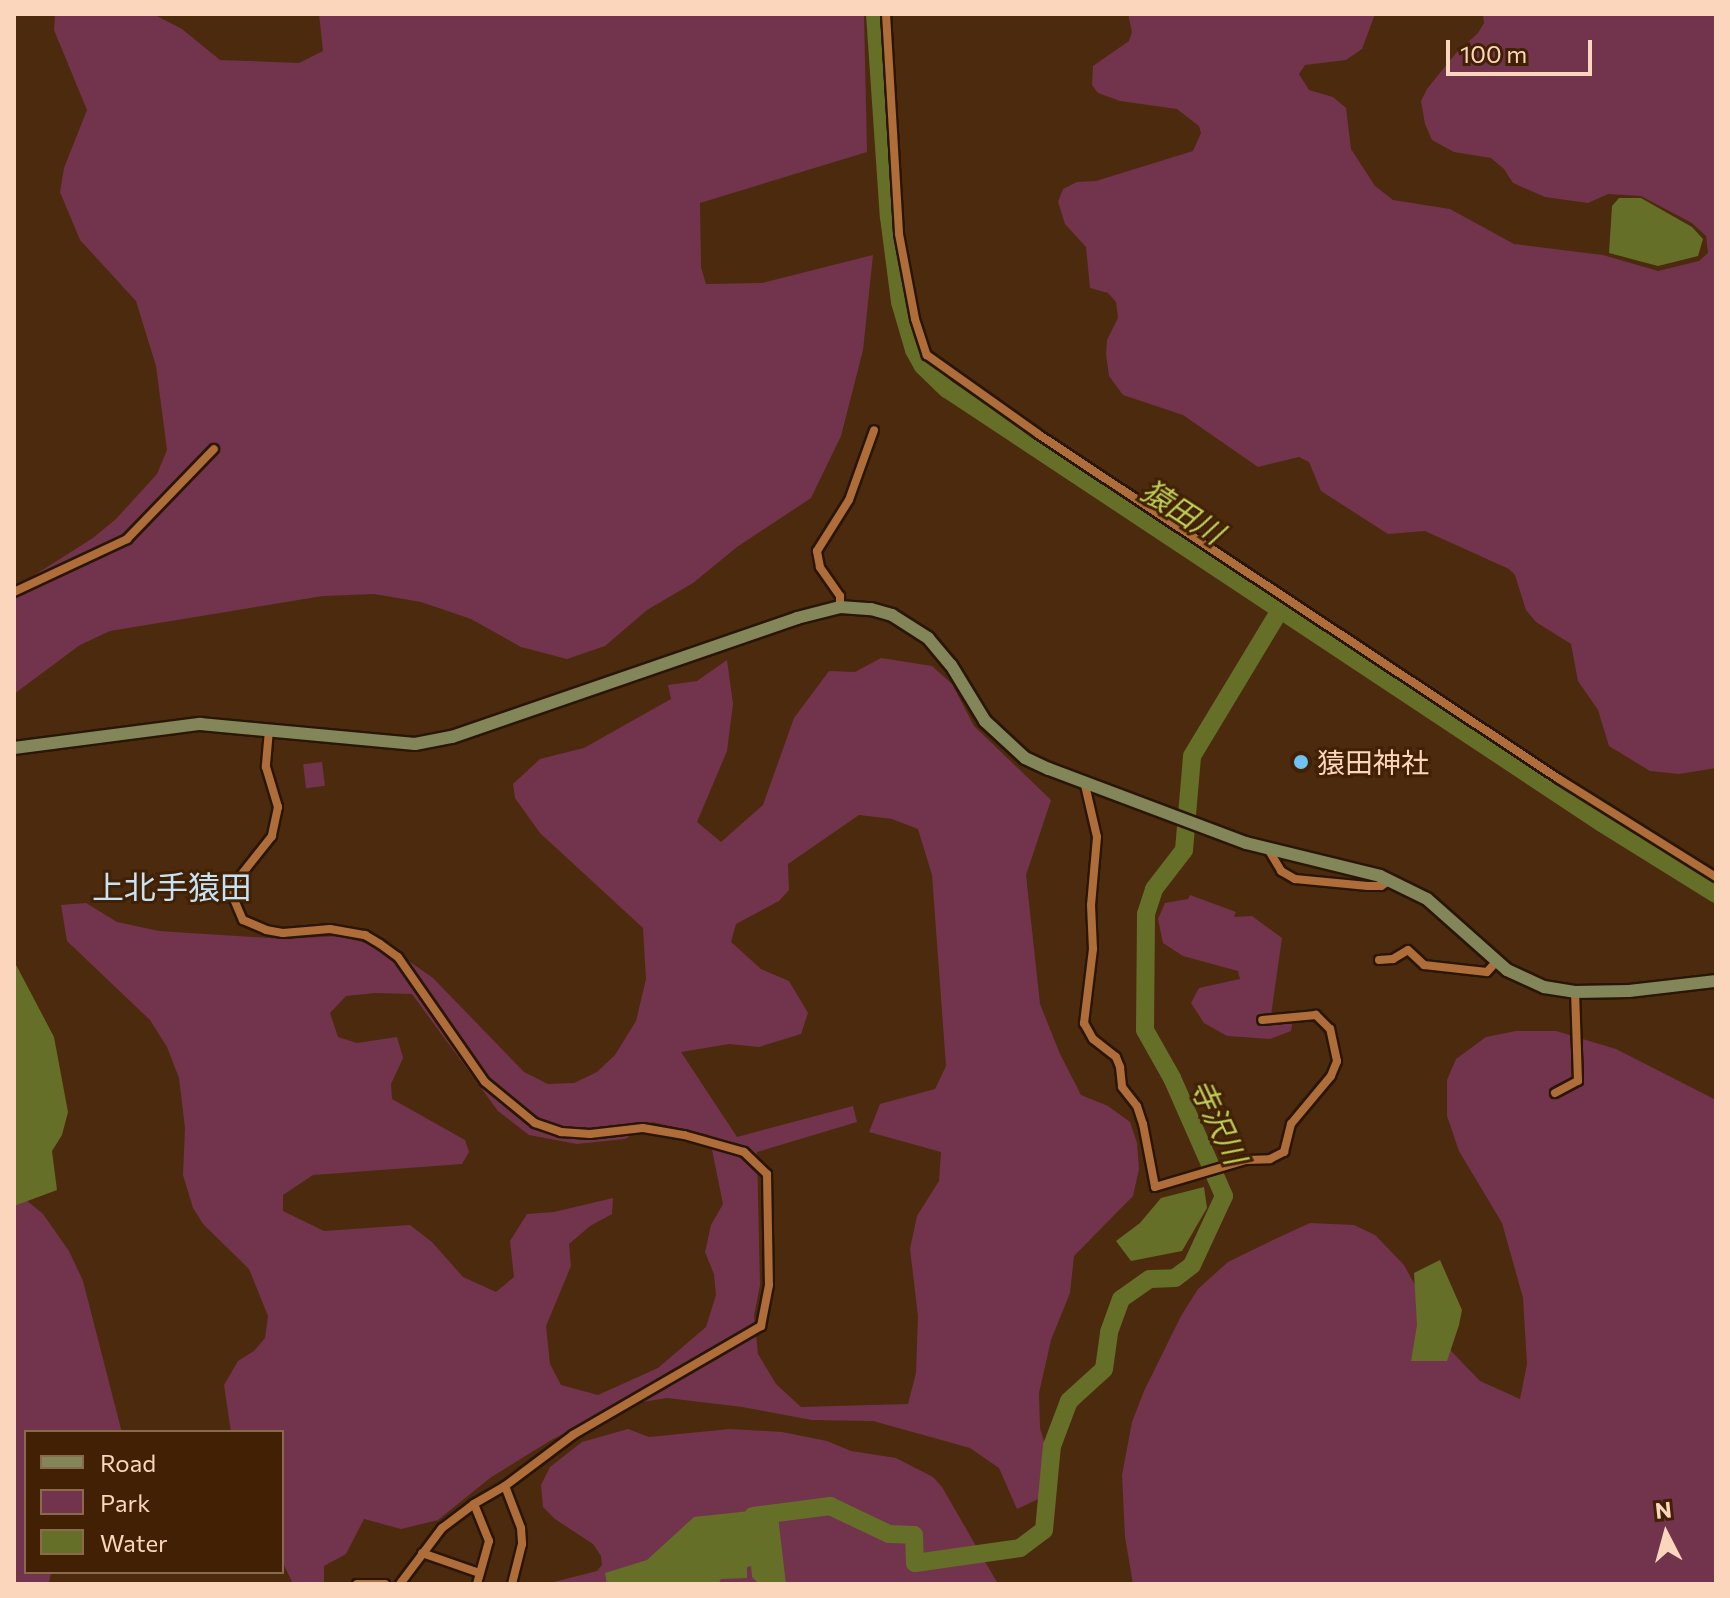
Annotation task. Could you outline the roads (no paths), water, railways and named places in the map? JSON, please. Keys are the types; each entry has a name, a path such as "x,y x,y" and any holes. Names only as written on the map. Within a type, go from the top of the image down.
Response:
{"street":[{"path":"886,14 899,234 915,319 927,355 952,376 1051,443 1559,779 1716,877"},
{"path":"840,607 840,596 820,567 817,551 849,500 874,430"},
{"path":"14,592 127,539 214,449"},
{"path":"14,748 200,724 415,744 452,737 797,618 840,607 871,609 912,625 951,665 985,721 1025,758 1085,785 1268,849 1389,881 1427,899 1507,970 1544,987 1575,992 1629,991 1716,981"},
{"path":"269,730 266,767 278,807 272,836 234,884 233,897 243,920 266,930 283,933 330,929 353,933 380,944 398,957 485,1082 535,1123 561,1132 590,1134 643,1128 671,1132 744,1152 767,1174 769,1285 761,1326 573,1435 505,1486 474,1504 442,1528 400,1584"},
{"path":"1085,785 1097,837 1091,905 1093,949 1084,1023 1093,1039 1116,1057 1122,1087 1137,1106 1143,1124 1155,1187 1246,1160 1270,1159 1284,1152 1291,1124 1331,1076 1337,1061 1330,1029 1316,1015 1262,1020"},
{"path":"1268,849 1281,871 1295,879 1368,886 1381,886 1389,881"},
{"path":"1379,960 1393,959 1408,950 1424,965 1487,972 1497,961"},
{"path":"1555,1093 1578,1081 1575,992"},
{"path":"505,1486 521,1528 522,1544 512,1584"},
{"path":"474,1504 489,1541 486,1561 477,1584"},
{"path":"422,1553 479,1573"},
{"path":"357,1584 385,1584"}],"water":[{"path":"1619,198 1641,198 1692,227 1703,239 1698,256 1658,266 1609,253 1612,206"},
{"path":"14,961 54,1037 68,1112 62,1135 52,1151 57,1190 14,1206"},
{"path":"1204,1187 1207,1208 1182,1251 1131,1261 1116,1241 1140,1223 1161,1198"},
{"path":"1440,1260 1462,1310 1459,1325 1447,1361 1411,1361 1417,1325 1414,1273"},
{"path":"777,1508 786,1584 759,1584 752,1577 751,1566 747,1567 747,1578 721,1579 718,1584 607,1584 605,1573 647,1560 694,1517"}],"waterway":[{"name":"猿田川","path":"875,14 889,217 900,302 914,350 923,366 947,389 1602,823 1716,894"},
{"name":"寺沢川","path":"753,1516 830,1506 889,1534 914,1535 915,1563 1020,1548 1044,1530 1052,1446 1069,1401 1104,1369 1109,1332 1121,1299 1150,1279 1175,1278 1192,1265 1224,1196 1172,1078 1145,1030 1146,914 1154,889 1184,850 1192,756 1280,610"}],"place":[{"name":"猿田神社","path":"1301,762"}],"district":[{"name":"上北手猿田","path":"172,886"}]}
